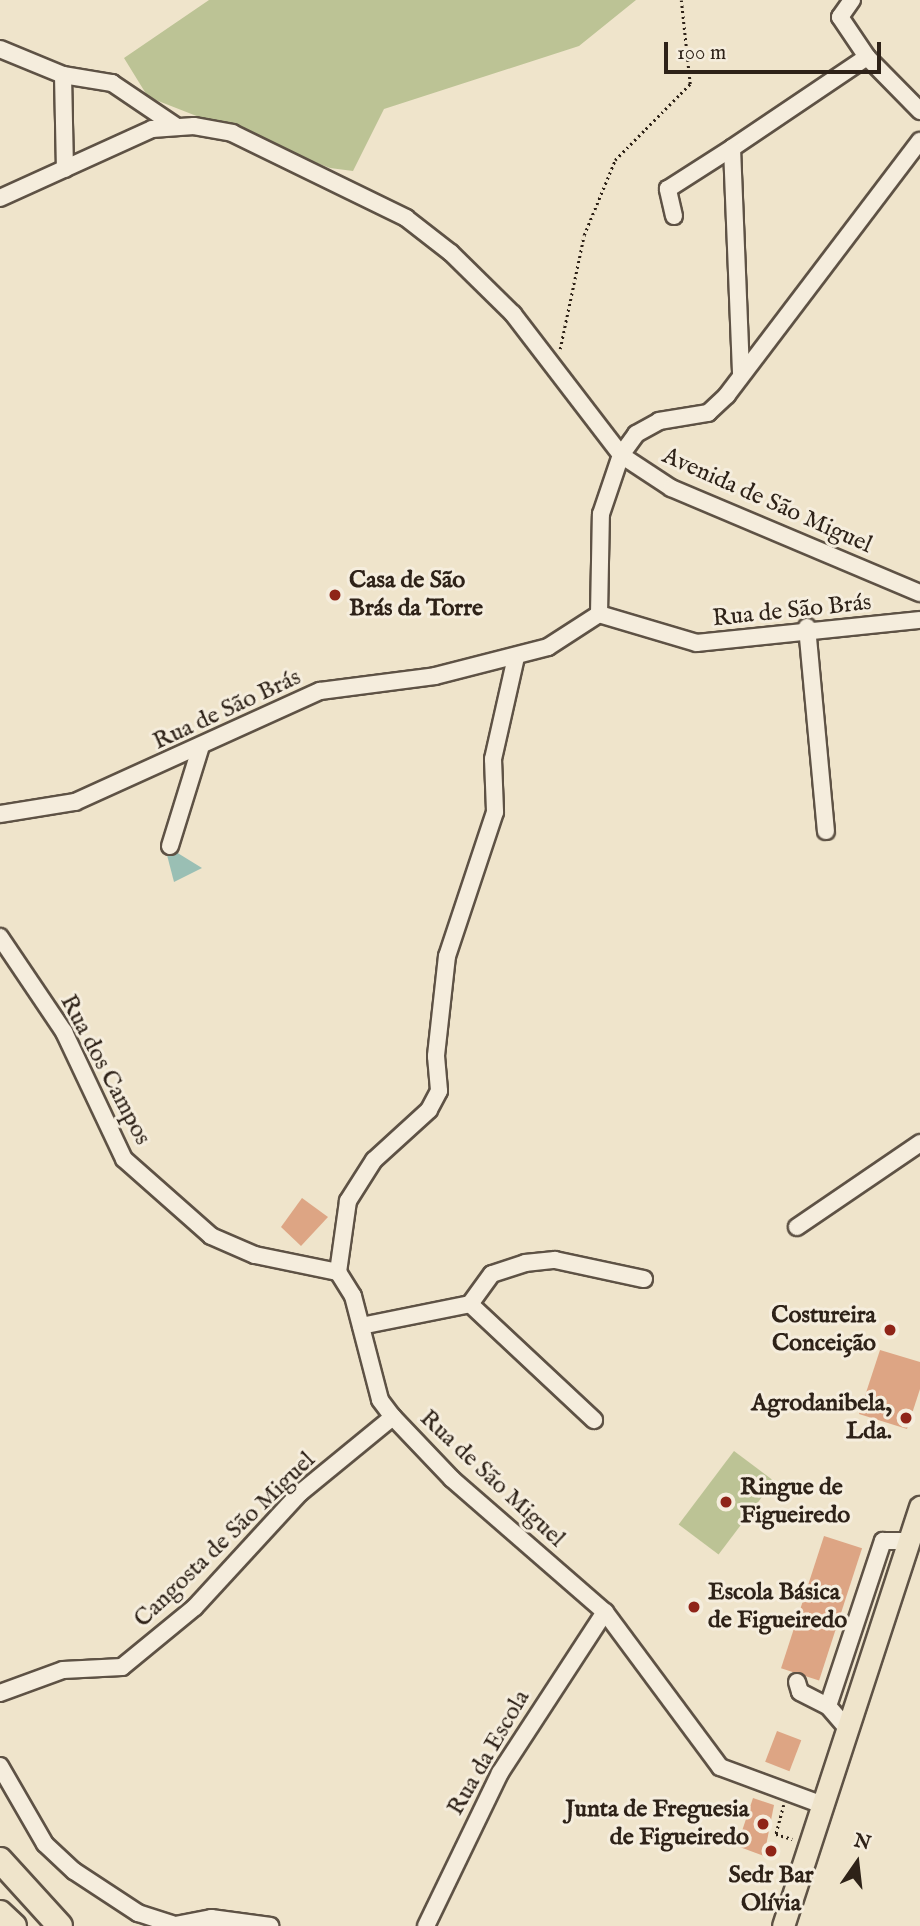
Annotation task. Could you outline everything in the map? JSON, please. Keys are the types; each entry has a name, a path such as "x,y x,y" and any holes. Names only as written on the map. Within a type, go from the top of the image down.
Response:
{"highway":[{"path":"0,1860 61,1926"},
{"path":"0,1913 14,1926"}],"main road":[{"path":"783,1926 820,1804 920,1507"}],"street":[{"path":"852,0 841,17 867,57 920,111"},
{"path":"0,48 63,75 113,83 177,127"},
{"path":"674,216 668,189 867,57"},
{"path":"63,75 65,169"},
{"name":"Avenida de São Miguel","path":"177,127 232,133 406,218 513,314 621,455 671,488 920,593"},
{"path":"0,198 65,169 109,144 177,127"},
{"path":"599,614 601,514 621,455 636,434 659,421 708,413 920,141"},
{"path":"732,148 741,374"},
{"name":"Rua de São Brás","path":"0,814 75,802 200,749 320,691 516,657 548,647 599,614 696,643 807,627 920,620"},
{"path":"807,627 826,831"},
{"path":"338,1272 348,1201 374,1160 429,1110 439,1091 436,1056 447,956 495,812 493,759 516,657"},
{"path":"170,846 200,749"},
{"name":"Rua dos Campos","path":"0,937 64,1032 124,1159 211,1237 255,1255 338,1272"},
{"path":"797,1227 920,1143"},
{"path":"360,1326 470,1304 492,1274 525,1263 555,1260 644,1279"},
{"name":"Rua de São Miguel","path":"338,1272 360,1326 371,1374 393,1417 452,1479 605,1612 720,1767 820,1804"},
{"path":"470,1304 594,1420"},
{"name":"Cangosta de São Miguel","path":"0,1693 64,1670 122,1667 195,1608 300,1493 393,1417"},
{"path":"828,1706 883,1541 909,1541"},
{"name":"Rua da Escola","path":"426,1926 499,1773 605,1612"},
{"path":"797,1682 800,1692 828,1706 846,1727"},
{"path":"0,1766 45,1843 74,1871 138,1913 171,1925 211,1918 270,1926"}],"path":[{"path":"556,369 584,235 615,160 690,84 681,0"},
{"path":"787,1794 776,1834 808,1844"}],"green space":[{"path":"209,0 636,0 579,46 384,109 353,171 330,168 148,97 124,58"},
{"name":"Ringue de Figueiredo","path":"734,1451 774,1481 719,1555 679,1524"}],"water":[{"path":"176,852 202,868 174,882 167,855"}],"building":[{"path":"302,1198 328,1217 301,1246 281,1227"},
{"path":"880,1350 920,1362 920,1389 907,1429 859,1414"},
{"path":"824,1536 862,1548 819,1681 781,1668"},
{"path":"777,1731 801,1740 789,1771 765,1762"},
{"path":"753,1798 774,1805 764,1856 737,1846"}],"place":[{"name":"Casa de São Brás da Torre","path":"335,595"},
{"name":"Costureira Conceição","path":"890,1330"},
{"name":"Agrodanibela, Lda.","path":"906,1418"},
{"name":"Ringue de Figueiredo","path":"726,1502"},
{"name":"Escola Básica de Figueiredo","path":"694,1607"},
{"name":"Junta de Freguesia de Figueiredo","path":"763,1824"},
{"name":"Sedr Bar Olívia","path":"771,1851"}]}
